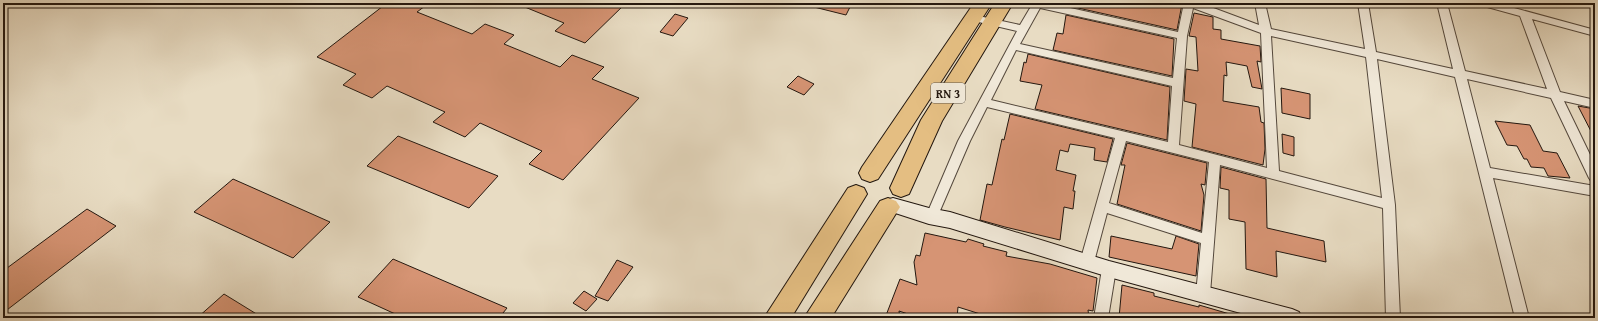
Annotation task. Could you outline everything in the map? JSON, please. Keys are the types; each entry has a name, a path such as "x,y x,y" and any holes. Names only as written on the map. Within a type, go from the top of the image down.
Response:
{"highway":[{"name":"RN 3","path":"870,173 983,15 1004,3"},
{"name":"RN 3","path":"817,318 896,198 983,15"},
{"path":"876,172 890,175 895,178 896,198 872,207 859,200 855,189 859,179 870,173 876,172"},
{"path":"777,318 856,194"}],"main road":[{"path":"896,198 929,216 942,215 1109,269 1292,318"}],"street":[{"path":"942,215 964,141 1013,46 1038,3 1182,36"},
{"path":"1173,148 1182,36 1189,3 1266,31 1372,56 1595,104"},
{"path":"1260,3 1266,31 1273,174"},
{"path":"1363,3 1372,56 1389,205 1392,318"},
{"path":"1442,3 1522,318"},
{"path":"1484,3 1595,33"},
{"path":"983,15 1023,29"},
{"path":"1525,15 1555,95 1595,178"},
{"path":"1013,46 1178,83"},
{"path":"984,102 1173,148 1389,205"},
{"path":"1087,262 1122,136"},
{"path":"1203,294 1215,159"},
{"path":"1485,172 1595,191"},
{"path":"1102,206 1208,240"},
{"path":"1101,318 1109,269"}],"building":[{"path":"387,3 429,3 417,12 472,34 485,24 514,35 504,44 560,67 572,55 604,67 592,79 639,98 563,180 529,164 542,151 480,123 465,137 433,122 445,112 387,86 372,98 343,85 356,74 317,57"},
{"path":"515,3 626,3 585,43 555,31 564,23"},
{"path":"814,3 852,3 846,15 814,7"},
{"path":"1069,3 1182,4 1177,30 1069,6"},
{"path":"1194,13 1213,17 1213,29 1221,30 1221,39 1260,46 1261,62 1257,61 1262,89 1252,87 1247,66 1226,62 1227,76 1224,75 1223,101 1259,107 1261,122 1264,123 1265,149 1263,165 1192,147 1196,104 1184,101 1186,69 1198,71 1196,37 1189,36"},
{"path":"675,14 688,18 673,36 660,32"},
{"path":"1066,15 1174,39 1172,76 1053,50 1057,33 1063,34"},
{"path":"1028,54 1170,87 1167,140 1035,109 1042,85 1020,81 1024,62 1026,63"},
{"path":"798,76 814,84 804,95 787,87"},
{"path":"1281,88 1310,94 1310,119 1282,113"},
{"path":"1578,106 1595,109 1595,139"},
{"path":"1010,114 1113,139 1107,162 1094,160 1095,148 1070,144 1068,152 1060,150 1056,170 1076,175 1073,191 1075,191 1073,209 1064,207 1060,240 980,220 987,184 992,185 1002,139 1004,140"},
{"path":"1495,121 1530,125 1543,151 1557,153 1570,178 1548,176 1544,168 1531,167 1527,159 1524,159 1517,146 1507,145"},
{"path":"1282,134 1294,137 1294,156 1283,153"},
{"path":"398,136 498,176 469,208 367,166"},
{"path":"1127,143 1207,163 1205,185 1201,184 1204,195 1201,231 1117,204 1125,165 1121,165"},
{"path":"1221,167 1266,179 1267,228 1324,241 1326,262 1276,251 1277,277 1246,269 1245,222 1229,219 1229,190 1220,188"},
{"path":"233,179 330,222 293,258 194,212"},
{"path":"87,209 116,226 3,313 3,271"},
{"path":"925,233 966,242 968,239 984,244 983,246 1007,252 1006,256 1050,264 1097,278 1093,311 1088,310 1089,318 993,318 958,307 957,318 920,318 899,311 900,318 885,318 900,279 917,285 914,262 916,255 920,256"},
{"path":"1111,236 1172,249 1176,236 1199,244 1196,276 1109,257"},
{"path":"393,259 507,308 499,318 404,318 358,297"},
{"path":"617,260 633,267 608,301 595,296"},
{"path":"1122,285 1154,293 1154,296 1199,307 1199,305 1233,315 1233,318 1119,318"},
{"path":"584,291 597,299 586,311 573,303"},
{"path":"224,294 263,318 197,318"}]}
